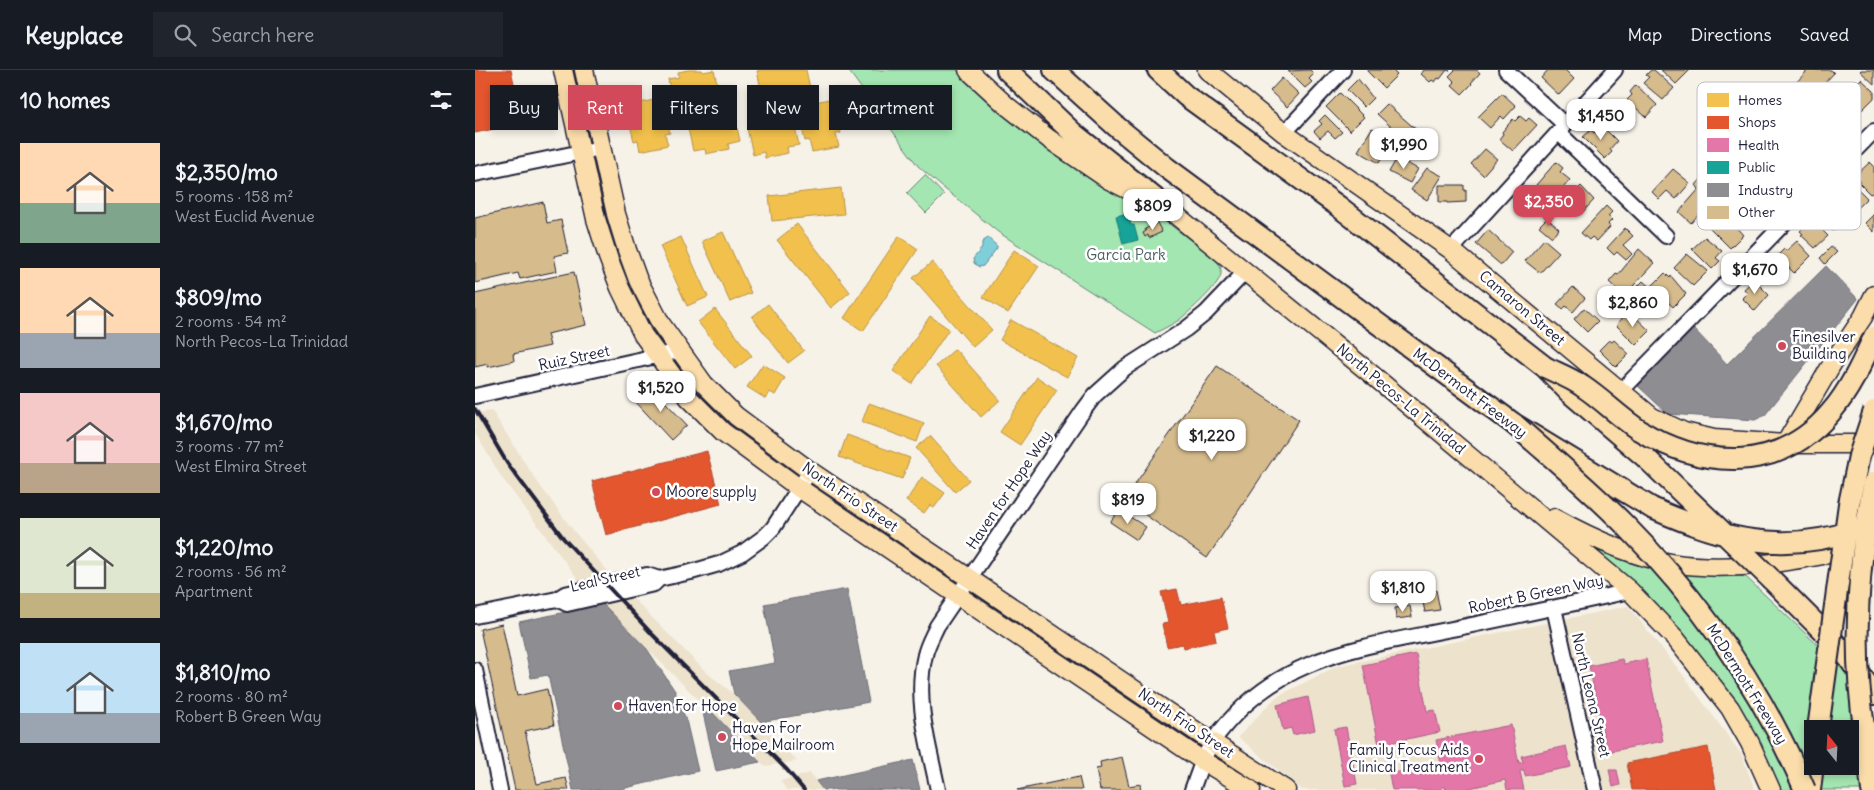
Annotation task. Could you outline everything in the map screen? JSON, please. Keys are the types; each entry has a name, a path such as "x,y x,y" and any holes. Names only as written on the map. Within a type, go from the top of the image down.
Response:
{"highway":[{"path":"1007,70 1073,133 1172,212"},
{"name":"McDermott Freeway","path":"1054,70 1117,127 1167,168 1514,424 1627,526 1686,591 1719,636 1765,708 1789,752 1809,781"},
{"path":"1158,70 1186,96 1338,206 1545,367 1570,393 1646,458 1771,579 1845,653 1874,694"},
{"path":"1545,367 1582,386 1609,408 1648,435 1685,451 1702,456 1743,460 1775,453 1804,436 1830,413 1855,376 1874,336"},
{"path":"1819,720 1847,512 1859,456 1874,411"},
{"path":"1514,424 1653,508 1698,528 1719,534 1769,543 1810,542 1846,533 1874,522"},
{"path":"1872,790 1859,686 1859,599 1869,506 1874,482"},
{"path":"1865,734 1867,616 1874,554"}],"main road":[{"name":"North Frio Street","path":"563,70 596,220 617,280 643,335 689,398 723,432 799,488 1203,761 1251,790"},
{"name":"North Frio Street","path":"584,70 616,214 635,273 661,324 679,351 705,384 736,416 810,470 1286,790"},
{"name":"North Pecos-La Trinidad","path":"968,70 1007,106 1049,139 1109,180 1172,212 1512,491 1630,591 1675,638 1729,708 1750,743 1771,790"},
{"name":"Camaron Street","path":"1207,70 1226,88 1284,133 1451,250 1652,417 1684,432 1714,439 1785,444 1874,444"},
{"path":"1785,444 1835,359 1863,317 1874,295"},
{"path":"1512,491 1536,508 1597,540 1617,548 1672,564 1725,567 1812,558 1874,545"}],"street":[{"path":"1284,133 1343,70"},
{"path":"1506,70 1666,236"},
{"path":"1451,250 1615,70"},
{"path":"1861,144 1874,131"},
{"path":"475,174 601,148"},
{"path":"1621,391 1778,230"},
{"name":"Haven for Hope Way","path":"938,790 921,700 922,669 925,654 937,626 1095,396 1125,368 1187,329 1206,313 1245,272"},
{"name":"Ruiz Street","path":"475,396 679,351"},
{"name":"Leal Street","path":"475,616 557,599 565,594 647,575 659,579 719,564 748,549 773,528 810,470"},
{"name":"Robert B Green Way","path":"1192,790 1212,742 1235,714 1272,684 1309,664 1368,646 1630,591"},
{"name":"North Leona Street","path":"1554,608 1595,790"},
{"path":"475,670 500,790"}],"shaded area":[{"path":"492,411 536,480 573,530 612,576 581,583 502,478 475,433 475,413"},
{"path":"630,595 706,672 734,694 797,761 765,766 597,599"},
{"path":"1628,606 1683,675 1742,755 1755,790 1302,790 1238,737 1276,697 1337,666"},
{"path":"810,773 823,790 787,790 780,781"}],"green space":[{"name":"Garcia Park","path":"848,70 959,70 1098,180 1161,218 1216,259 1221,270 1219,279 1184,316 1155,333 998,232 918,166 892,130 952,130 952,85 859,85"},
{"path":"925,175 944,195 926,213 907,193"},
{"path":"1576,539 1701,573 1746,577 1846,672 1874,718 1874,790 1821,790 1821,775 1859,775 1859,720 1804,720 1804,775 1819,775 1803,790 1774,790 1755,738 1711,668 1647,598"}],"water":[{"path":"988,238 997,248 983,266 979,267 974,263 973,259 982,248 982,242"}],"building: Homes":[{"path":"714,70 717,85 669,85 668,79 679,77 678,72"},
{"path":"806,70 809,85 760,85 757,71"},
{"path":"829,99 829,130 840,130 841,133 836,134 839,147 812,152 809,140 805,141 803,130 819,130 819,101"},
{"path":"652,100 652,130 669,130 670,133 665,134 668,145 640,151 638,140 634,141 631,130 642,130 642,103"},
{"path":"737,128 740,141 728,144 729,149 706,154 705,149 693,151 688,130 737,130"},
{"path":"747,130 796,130 799,145 787,147 788,153 765,158 764,152 753,155"},
{"path":"841,188 844,214 772,221 769,196"},
{"path":"797,224 850,292 831,308 777,240"},
{"path":"723,232 751,293 730,302 702,241"},
{"path":"899,236 918,249 863,331 844,318"},
{"path":"681,237 708,297 687,306 660,246"},
{"path":"1014,250 1039,266 1008,313 983,297"},
{"path":"932,262 992,330 973,347 913,278"},
{"path":"768,304 804,351 788,363 752,317"},
{"path":"715,309 752,356 735,369 698,322"},
{"path":"930,316 949,329 912,384 893,371"},
{"path":"1011,320 1078,358 1067,377 1000,340"},
{"path":"955,349 1000,400 981,417 936,366"},
{"path":"763,364 785,378 775,395 770,392 766,399 747,387"},
{"path":"1037,377 1057,390 1020,445 1000,432"},
{"path":"869,403 924,423 917,442 862,422"},
{"path":"847,435 910,458 902,479 839,457"},
{"path":"930,436 969,480 955,492 916,448"},
{"path":"922,477 945,493 934,508 930,505 924,513 906,501"}],"building: Shops":[{"path":"475,70 511,70 514,85 490,85 490,130 475,133"},
{"name":"Moore supply","path":"707,451 721,504 606,535 592,481"},
{"path":"1177,589 1181,605 1221,597 1228,628 1214,631 1216,641 1184,648 1183,644 1167,647 1162,624 1168,623 1161,592"},
{"path":"1708,747 1716,790 1632,790 1627,763"}],"building: Health":[{"path":"1416,654 1427,711 1435,710 1440,732 1379,745 1363,665"},
{"path":"1622,659 1624,664 1646,659 1663,741 1607,752 1589,666"},
{"path":"1308,697 1315,730 1293,735 1291,728 1283,730 1277,705"},
{"name":"Family Focus Aids Clinical Treatment","path":"1511,725 1519,763 1523,762 1521,756 1566,746 1571,767 1525,776 1524,770 1520,771 1524,790 1507,790 1505,780 1461,790 1446,790 1445,787 1442,787 1442,790 1392,790 1389,774 1437,764 1438,770 1442,769 1436,740"},
{"path":"1346,727 1357,784 1345,786 1334,729"},
{"path":"1609,770 1617,770 1620,785 1613,787"}],"building: Public":[{"path":"1128,213 1138,240 1123,244 1116,216"}],"building: Industry":[{"name":"Finesilver Building","path":"1826,266 1858,299 1765,415 1755,420 1668,414 1638,386 1694,329 1727,364"},
{"name":"Haven For Hope","path":"847,589 869,702 761,722 734,694 729,671 775,663 764,604"},
{"name":"Haven For Hope","path":"603,604 647,649 675,691 686,720 698,771 617,790 573,790 548,675 531,678 519,622"},
{"name":"Haven For Hope Mailroom","path":"710,710 760,762 716,771 703,713"},
{"path":"913,760 920,790 823,790 816,781"}],"building: Other":[{"path":"1310,70 1314,74 1309,79 1312,82 1305,88 1288,71"},
{"path":"1366,70 1392,70 1397,75 1384,88"},
{"path":"1424,70 1447,70 1440,79 1438,78 1435,82 1432,80 1430,82 1421,74"},
{"path":"1455,70 1477,70 1480,73 1462,94 1452,85 1455,82 1449,76"},
{"path":"1548,70 1565,70 1574,79 1559,95 1541,78"},
{"path":"1651,70 1654,70 1674,88 1663,100 1643,83 1649,77 1646,75"},
{"path":"1661,70 1690,70 1676,84"},
{"path":"1808,70 1831,70 1834,73 1826,82 1797,82"},
{"path":"1874,70 1874,84 1860,71"},
{"path":"1282,78 1299,94 1287,107 1270,91"},
{"path":"1358,79 1373,98 1364,107 1347,90"},
{"path":"1861,79 1874,91 1874,98 1862,110 1861,82 1858,82"},
{"path":"1636,85 1657,105 1646,117 1627,100 1632,95 1630,92"},
{"path":"1340,93 1364,117 1350,131 1326,107"},
{"path":"1502,93 1516,106 1504,119 1501,116 1490,128 1478,117"},
{"path":"1387,104 1420,133 1410,144 1377,114"},
{"path":"1325,115 1342,132 1335,138 1328,131 1320,138 1314,131 1322,124 1319,121"},
{"path":"1520,116 1526,121 1529,118 1537,125 1513,151 1499,139 1503,134 1502,132 1513,119 1515,121"},
{"path":"1602,126 1617,141 1610,149 1612,152 1605,159 1583,137 1591,130 1594,133"},
{"path":"1372,128 1392,139 1379,163 1358,151"},
{"path":"1485,149 1497,159 1483,175 1471,164"},
{"path":"1397,158 1418,169 1410,183 1389,172"},
{"path":"1556,162 1563,168 1560,172 1570,180 1556,196 1549,190 1545,194 1536,185"},
{"path":"1870,162 1874,166 1874,195 1870,194 1861,185 1861,170"},
{"path":"1427,168 1442,176 1427,200 1411,190"},
{"path":"1673,169 1690,183 1676,199 1667,191 1659,199 1652,192"},
{"path":"1439,185 1464,185 1466,202 1439,202"},
{"path":"1581,186 1594,200 1581,214 1565,203"},
{"path":"1697,191 1697,216 1691,223 1679,212"},
{"path":"1861,192 1867,198 1861,204"},
{"path":"543,202 547,223 561,220 568,253 554,256 557,271 520,279 518,273 475,283 475,218"},
{"path":"1606,206 1612,212 1608,216 1612,220 1608,224 1610,227 1597,241 1592,237 1589,240 1581,233"},
{"path":"1874,214 1874,232 1865,223"},
{"path":"1547,218 1559,229 1552,237 1539,226"},
{"path":"1156,221 1162,232 1149,238 1148,235 1145,237 1143,233 1146,231 1145,229 1155,224 1154,222"},
{"path":"1625,228 1633,236 1623,245 1632,254 1626,260 1617,252 1614,255 1607,248"},
{"path":"1488,230 1512,252 1501,265 1476,244"},
{"path":"1712,230 1739,230 1743,235 1730,248"},
{"path":"1822,230 1828,236 1815,248 1801,235 1803,234 1800,231"},
{"path":"1705,237 1722,251 1716,258 1720,261 1712,269 1692,249"},
{"path":"1544,239 1559,252 1540,273 1525,261"},
{"path":"1797,241 1811,256 1794,273 1777,256"},
{"path":"1831,247 1837,252 1825,264 1820,258"},
{"path":"1639,249 1654,263 1624,296 1609,282 1616,274 1618,275"},
{"path":"1687,254 1708,271 1693,286 1674,268"},
{"path":"574,272 586,325 547,334 550,346 513,354 514,361 488,367 488,364 475,367 475,294"},
{"path":"1665,273 1670,278 1671,276 1686,294 1673,307 1652,286"},
{"path":"1754,280 1769,295 1755,311 1742,298 1747,293 1744,289"},
{"path":"1643,281 1653,290 1640,304 1630,294"},
{"path":"1573,287 1585,298 1573,312 1566,306 1563,309 1557,304"},
{"path":"1584,308 1598,321 1587,332 1574,319"},
{"path":"1629,311 1650,331 1636,345 1616,325"},
{"path":"1609,340 1612,342 1614,340 1629,354 1616,367 1599,350"},
{"path":"1217,366 1299,420 1207,558 1124,500"},
{"path":"650,386 687,425 671,440 634,400"},
{"path":"1119,510 1146,527 1137,540 1110,522"},
{"path":"1436,590 1440,610 1425,612 1421,593"},
{"path":"1410,606 1412,617 1396,619 1395,608"},
{"path":"502,624 517,696 547,689 554,725 525,731 537,784 566,778 569,790 515,790 480,629"},
{"path":"1122,757 1129,786 1140,784 1141,790 1100,790 1096,769 1101,768 1100,762"},
{"path":"1079,777 1082,790 1017,790"}],"railway":[{"path":"475,409 507,463 564,539 651,633 787,770 804,790"}],"place":[{"name":"Finesilver Building","path":"1782,346"},
{"name":"Moore supply","path":"656,492"},
{"name":"Haven For Hope","path":"618,706"},
{"name":"Haven For Hope Mailroom","path":"722,737"},
{"name":"Family Focus Aids Clinical Treatment","path":"1479,759"}]}
